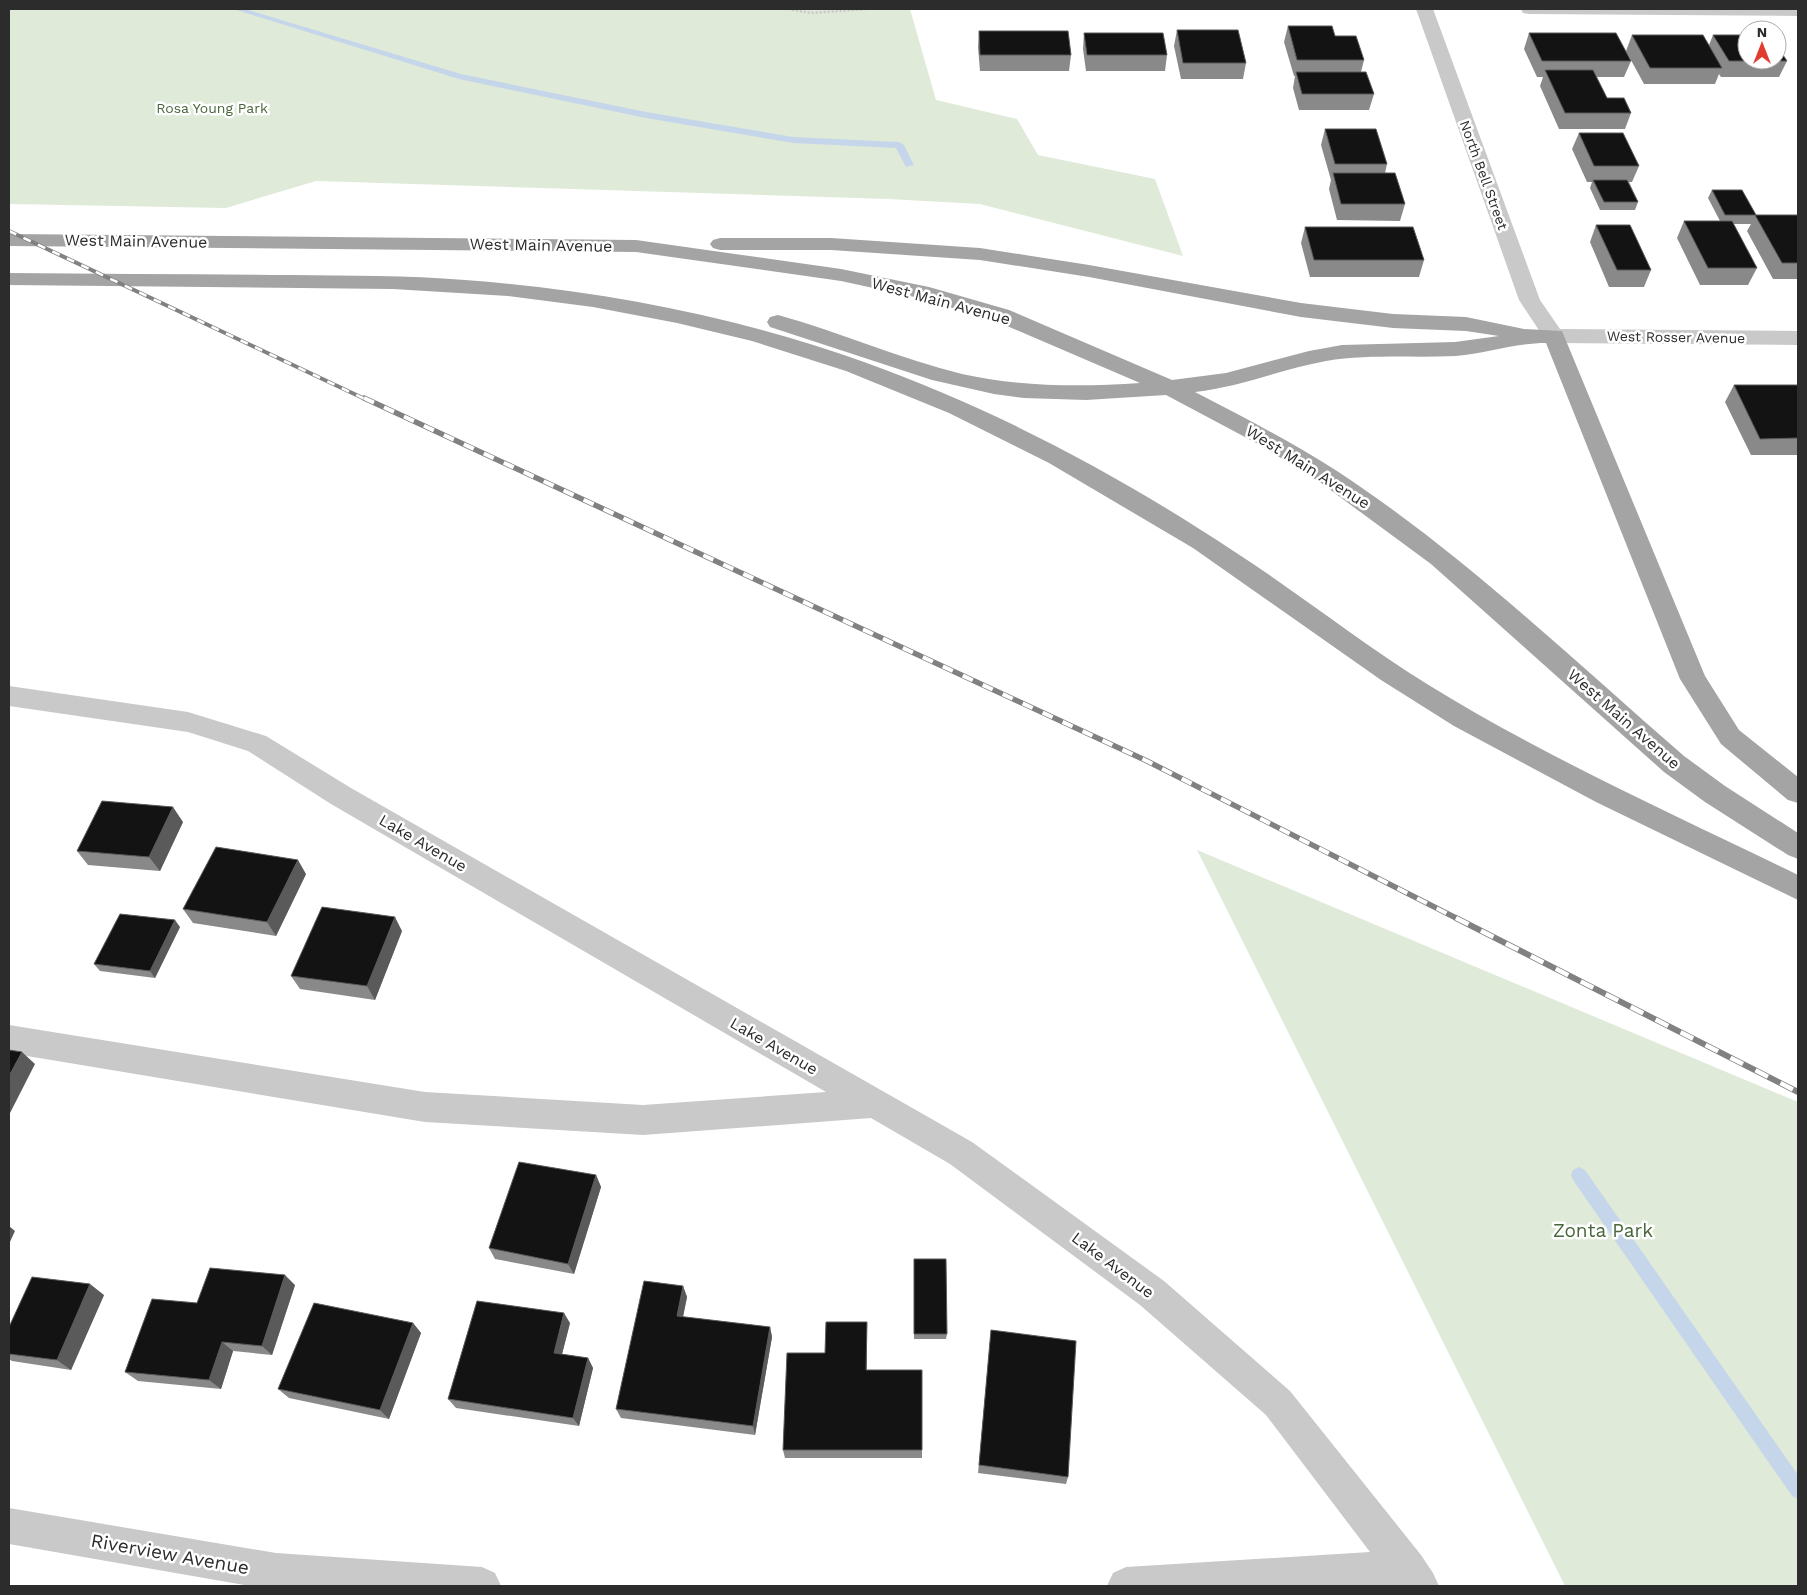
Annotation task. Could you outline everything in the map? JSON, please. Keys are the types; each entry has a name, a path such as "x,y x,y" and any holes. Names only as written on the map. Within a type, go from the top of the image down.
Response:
{"main road":[{"name":"West Main Avenue","path":"9,240 636,246 841,275 922,292 1001,315 1169,387 1297,457 1389,519 1484,596 1674,764 1740,810 1798,847"},
{"path":"636,246 831,244 953,251 1053,264 1302,310 1385,320 1475,325 1524,336 1554,336 1693,680 1730,737 1798,792"},
{"path":"9,279 359,282 462,286 525,292 633,308 764,337 877,374 994,424 1086,471 1204,543 1415,689 1518,750 1798,888"},
{"path":"525,292 639,296 694,302 779,322 942,375 988,386 1049,393 1081,393 1212,382 1296,360 1343,352 1406,348 1473,347 1508,341 1524,336"}],"street":[{"name":"North Bell Street","path":"1424,9 1530,300 1554,336"},
{"path":"1529,9 1798,11"},
{"name":"West Rosser Avenue","path":"1554,336 1798,338"},
{"name":"Lake Avenue","path":"9,696 188,722 258,743 350,801 961,1153 1159,1299 1278,1403 1414,1577"},
{"path":"9,1039 425,1107 643,1120 873,1103"},
{"name":"Riverview Avenue","path":"9,1526 276,1572 482,1586"},
{"path":"1126,1586 1414,1577"}],"path":[{"path":"788,9 811,13 867,9"}],"green space":[{"name":"Rosa Young Park","path":"9,9 910,9 936,100 1017,119 1038,155 1155,179 1183,256 980,204 888,199 316,181 226,208 9,204"},
{"name":"Zonta Park","path":"1197,850 1798,1102 1798,1586 1565,1586"}],"building":[{"path":"1288,26 1332,26 1335,36 1356,36 1364,60 1297,60"},
{"path":"1177,30 1238,30 1246,63 1183,63"},
{"path":"979,31 1068,31 1071,55 980,55"},
{"path":"1084,33 1163,33 1167,55 1087,55"},
{"path":"1529,33 1616,33 1631,61 1542,61"},
{"path":"1632,35 1703,35 1722,68 1650,68"},
{"path":"1713,35 1737,35 1737,61 1729,61"},
{"path":"1545,70 1593,70 1607,98 1624,98 1631,113 1565,113"},
{"path":"1296,72 1366,72 1374,94 1302,94"},
{"path":"1325,129 1376,129 1387,164 1335,164"},
{"path":"1579,133 1623,133 1639,166 1594,166"},
{"path":"1333,173 1395,173 1405,204 1341,204"},
{"path":"1593,180 1627,180 1638,202 1604,202"},
{"path":"1712,190 1742,190 1756,215 1725,215"},
{"path":"1755,215 1798,215 1798,263 1782,263"},
{"path":"1684,221 1732,221 1757,268 1708,268"},
{"path":"1596,225 1630,225 1651,270 1617,270"},
{"path":"1305,227 1413,227 1424,260 1314,260"},
{"path":"1734,385 1798,385 1798,438 1760,439"},
{"path":"102,801 173,807 149,857 77,851"},
{"path":"216,847 298,860 267,922 183,909"},
{"path":"322,907 395,917 367,986 291,976"},
{"path":"120,914 175,920 150,971 94,964"},
{"path":"9,1050 22,1052 9,1076"},
{"path":"519,1162 596,1175 568,1264 489,1248"},
{"path":"914,1259 946,1259 947,1334 914,1334"},
{"path":"210,1268 285,1275 262,1346 222,1342 209,1380 125,1372 152,1299 197,1303"},
{"path":"32,1277 90,1284 57,1360 9,1354 9,1327"},
{"path":"644,1281 683,1286 677,1316 770,1327 753,1426 616,1409"},
{"path":"477,1301 564,1313 554,1353 588,1358 573,1418 448,1399"},
{"path":"314,1303 413,1323 380,1410 278,1389"},
{"path":"826,1322 867,1322 866,1370 922,1370 922,1450 783,1450 787,1353 825,1353"},
{"path":"991,1330 1076,1341 1068,1477 979,1465"}],"waterway":[{"path":"237,9 459,76 646,115 793,140 899,145 909,165"},
{"path":"1579,1175 1798,1490"}],"railway":[{"path":"9,231 367,400"},
{"path":"364,398 1147,761 1458,919"},
{"path":"1456,918 1798,1092"}]}
